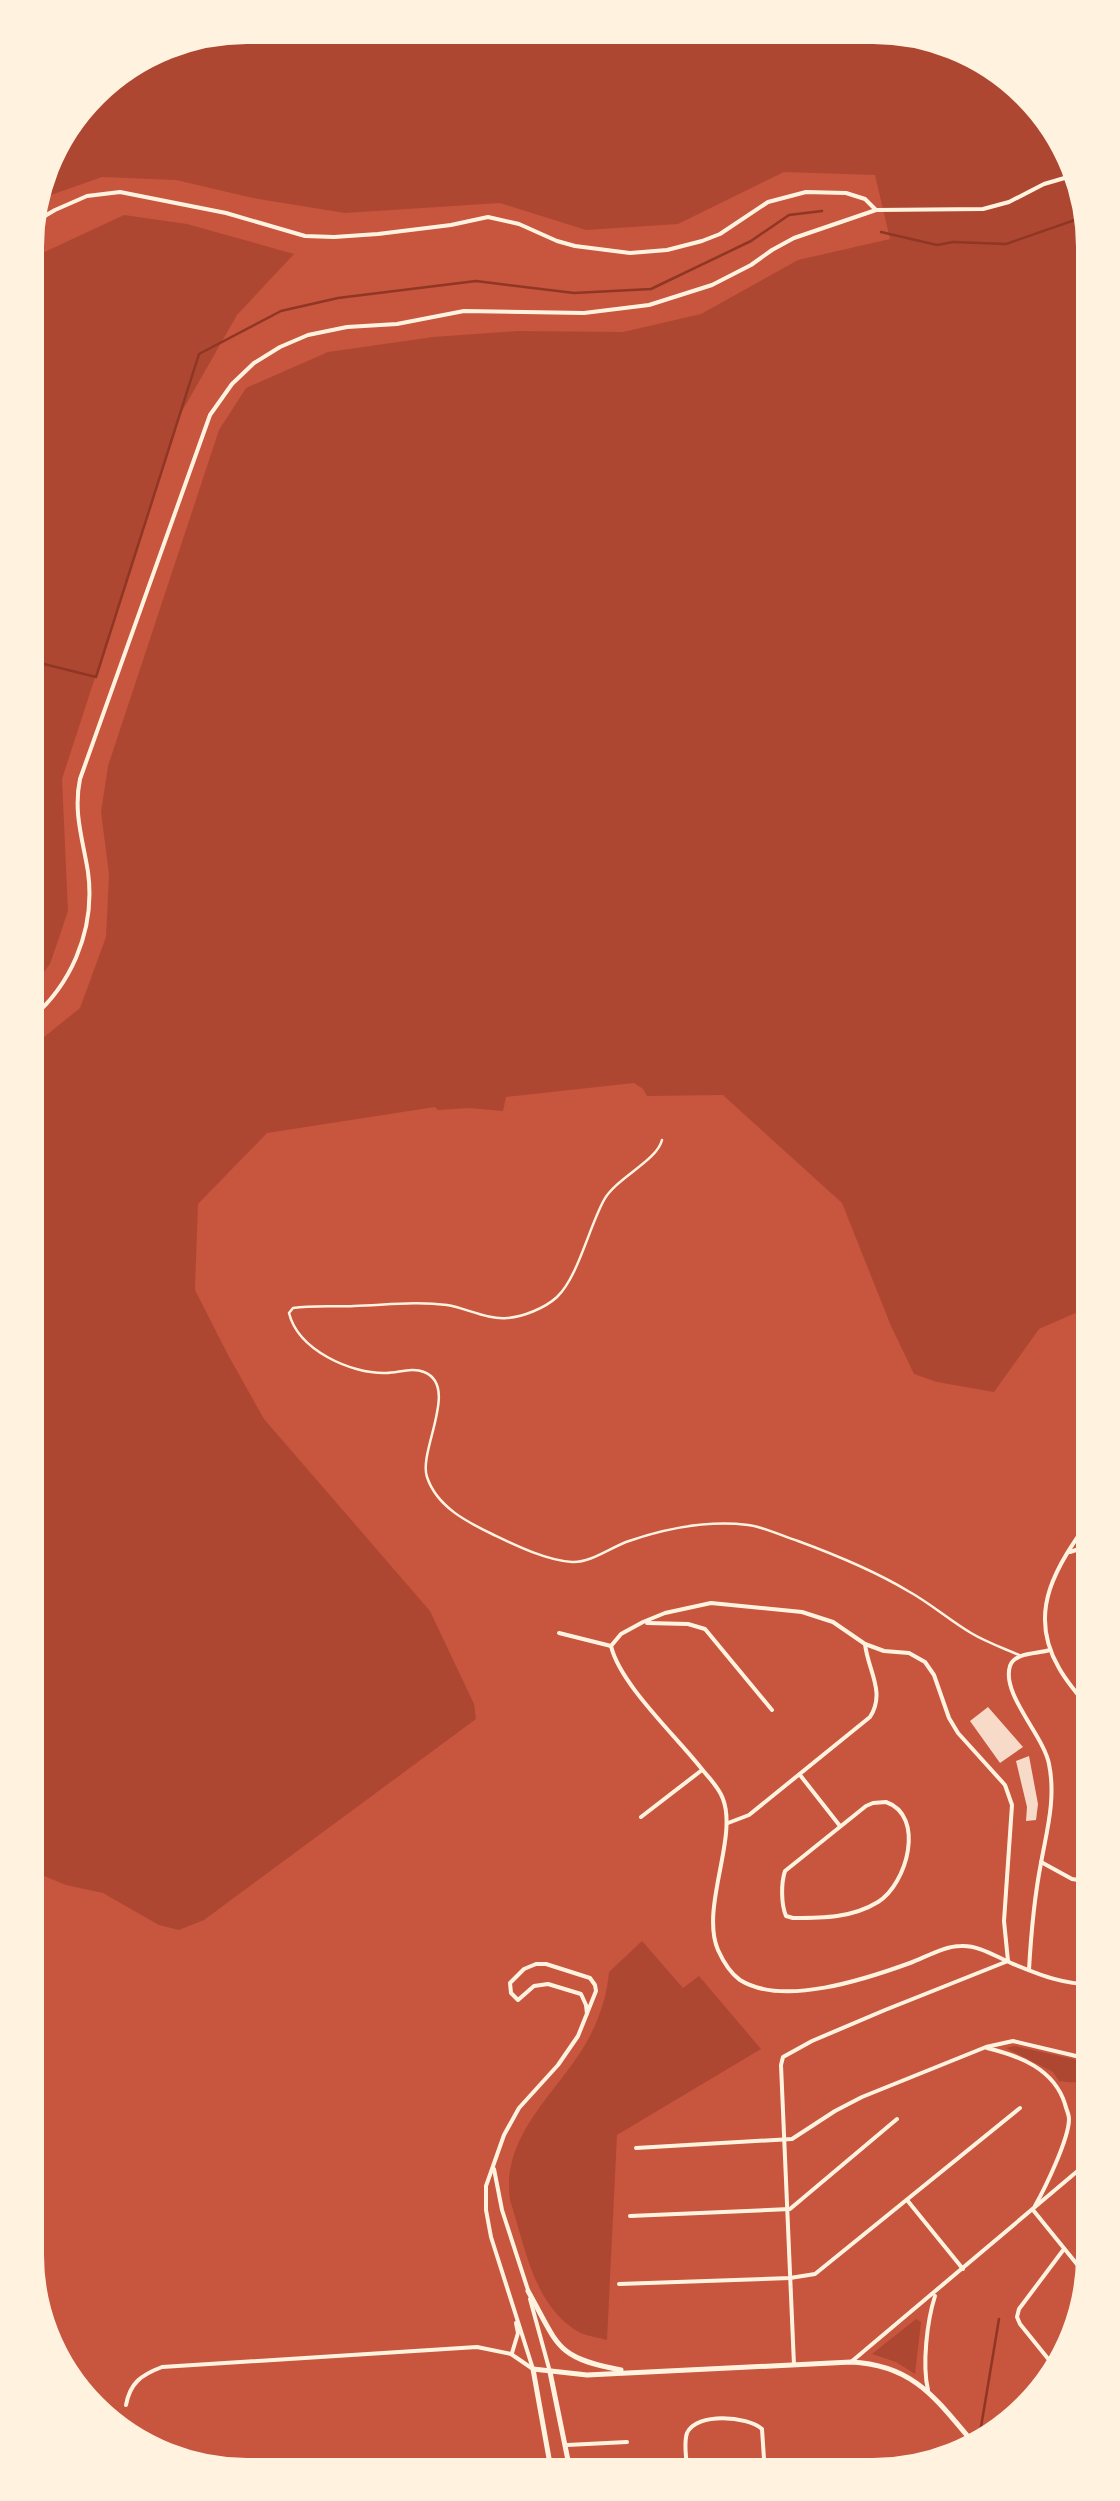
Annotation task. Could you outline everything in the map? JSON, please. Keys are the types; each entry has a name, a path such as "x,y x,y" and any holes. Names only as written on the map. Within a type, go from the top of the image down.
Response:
{"street":[{"path":"38,1013 61,986 81,945 88,916 89,885 77,816 80,779 210,416 242,373 266,354 294,340 347,327 397,324 464,310 566,314 606,312 671,300 732,275 794,238 876,210 983,209 1071,178"},
{"path":"39,219 87,196 120,192 226,213 304,236 378,234 488,217 519,224 575,246 630,252 667,250 702,241 720,234 756,208 793,194 846,193 865,199 876,210"},
{"path":"1082,1531 1053,1576 1046,1619 1050,1650 1062,1674 1082,1699"},
{"path":"1066,1554 1082,1548"},
{"path":"611,1646 642,1622 711,1603 802,1612 833,1622 866,1644 909,1653 925,1662 958,1733 1005,1784 1012,1805 1004,1921 1008,1962"},
{"path":"642,1622 688,1624 705,1629 772,1710"},
{"path":"559,1632 611,1646"},
{"path":"726,1824 749,1815 874,1712 878,1693 866,1644"},
{"path":"611,1646 619,1670 723,1798 726,1824 714,1935 730,1971 749,1984 772,1990 827,1987 958,1946 981,1950 1062,1982 1082,1983"},
{"path":"1028,1970 1052,1790 1049,1762 1010,1685 1010,1668 1019,1656 1050,1650"},
{"path":"641,1817 702,1770"},
{"path":"800,1775 840,1826"},
{"path":"873,1803 894,1805 902,1813 908,1830 908,1854 900,1877 885,1897 863,1909 835,1917 788,1917 784,1910 784,1872 840,1826 873,1803"},
{"path":"1041,1862 1082,1881"},
{"path":"794,2364 781,2064 787,2053 812,2041 1008,1962"},
{"path":"550,2464 533,2369 491,2237 486,2186 518,2108 566,2056 578,2036 587,2014 596,1991 590,1978 546,1964 524,1969 510,1983 511,1993 518,2000 534,1986 548,1984 581,1994 587,2014"},
{"path":"636,2148 796,2137 862,2096 1013,2040 1076,2056"},
{"path":"986,2047 1022,2058 1049,2075 1066,2108 1069,2119 1060,2151 1033,2210"},
{"path":"619,2284 810,2275 1020,2108"},
{"path":"630,2216 787,2210 896,2119"},
{"path":"494,2168 502,2210 550,2372 568,2464"},
{"path":"852,2362 1082,2168"},
{"path":"907,2200 963,2269"},
{"path":"486,2210 502,2210"},
{"path":"1033,2210 1082,2270"},
{"path":"1052,2363 1017,2317 1064,2249"},
{"path":"528,2291 559,2346 571,2356 588,2364 634,2372"},
{"path":"928,2390 925,2368 936,2292"},
{"path":"512,2354 518,2333 514,2308"},
{"path":"126,2405 138,2378 162,2367 478,2347 512,2354 533,2369 574,2374 852,2362 872,2364 914,2380 928,2390 970,2439"},
{"path":"687,2464 685,2438 696,2422 740,2419 762,2429 764,2464"},
{"path":"565,2446 627,2442"}],"lane":[{"path":"662,1140 657,1152 608,1192 570,1280 544,1306 508,1318 414,1302 307,1306 293,1308 292,1322 314,1347 347,1366 385,1373 414,1370 434,1379 438,1415 424,1460 425,1474 443,1503 494,1535 538,1553 575,1562 690,1525 753,1526 849,1560 909,1591 977,1636 1019,1656"}],"shaded area":[{"path":"887,38 941,49 966,59 1021,99 1039,119 1067,167 1081,219 1082,1310 1039,1329 994,1392 914,1374 842,1203 723,1095 647,1096 634,1083 506,1097 503,1111 435,1107 267,1133 198,1204 195,1290 264,1419 430,1611 474,1704 476,1719 204,1920 179,1930 159,1925 103,1893 66,1885 38,1870 38,1042 80,1008 106,937 109,874 101,812 108,766 219,430 246,388 328,352 433,337 517,331 623,332 701,314 798,260 890,239 875,175 784,172 678,224 586,230 500,203 345,213 176,180 102,177 44,197 53,167 73,130 109,89 167,53 219,39"},
{"path":"124,215 187,224 294,254 237,315 181,413 62,779 68,911 50,964 38,980 38,255"},
{"path":"642,1941 683,1988 699,1976 761,2049 617,2135 607,2340 577,2331 562,2320 540,2290 510,2200 509,2177 522,2136 594,2028 609,1972"},
{"path":"1015,2046 1082,2059 1082,2081 1059,2081 1053,2072 1006,2048"},
{"path":"916,2319 921,2322 915,2374 872,2354"}],"building":[{"path":"988,1707 1023,1747 1000,1763 970,1721"},
{"path":"1029,1756 1038,1804 1036,1820 1026,1821 1027,1807 1016,1761"}],"waterway":[{"path":"38,662 96,677 199,354 281,311 338,298 476,281 574,293 651,289 751,241 789,215 822,211"},
{"path":"881,232 937,245 1006,244 1081,218"},
{"path":"980,2433 999,2319"}]}
